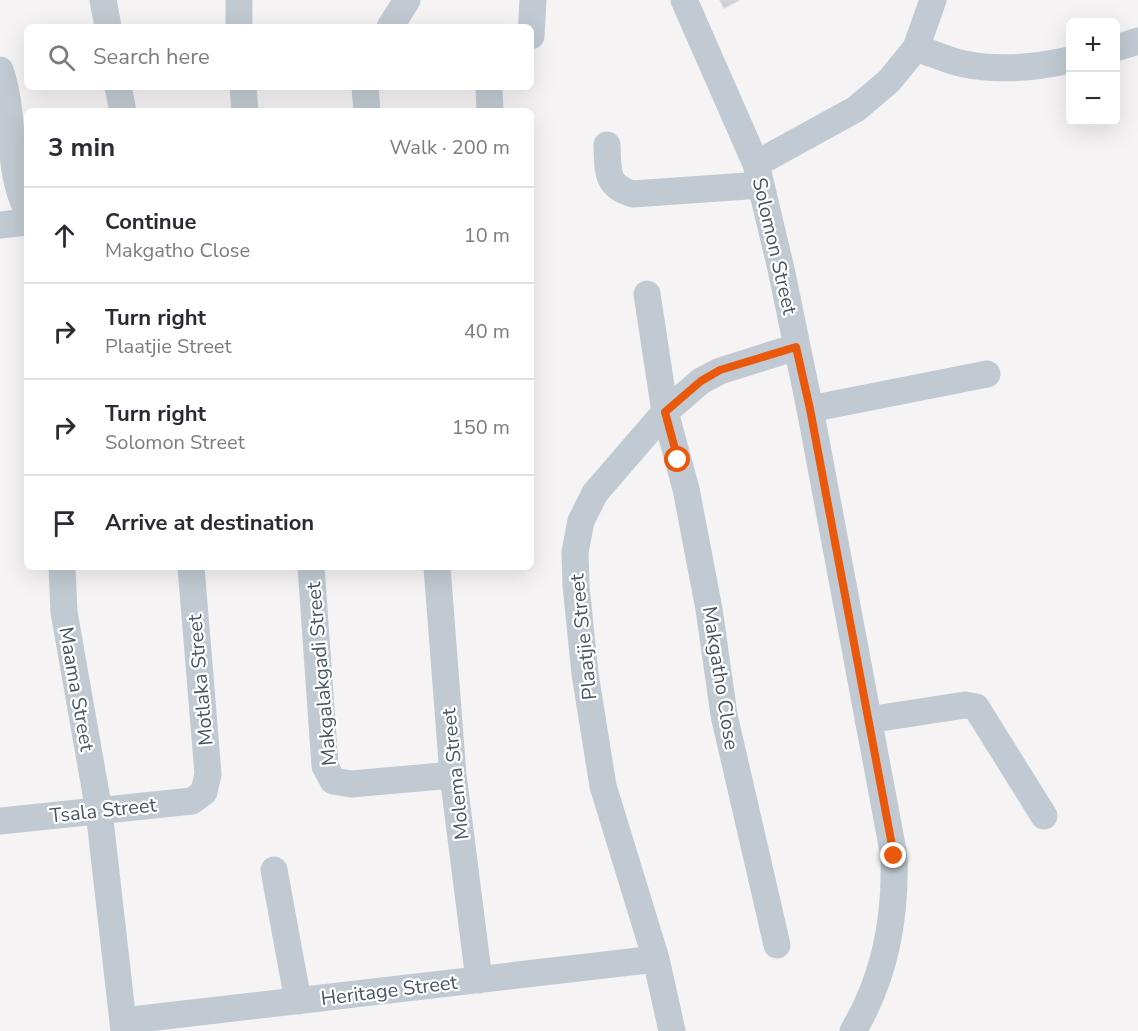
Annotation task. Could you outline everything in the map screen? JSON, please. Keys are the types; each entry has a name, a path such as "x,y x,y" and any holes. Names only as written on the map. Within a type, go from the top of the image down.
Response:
{"street":[{"path":"103,0 107,24"},
{"path":"239,0 239,24"},
{"path":"392,24 407,0"},
{"path":"532,24 533,0"},
{"name":"Solomon Street","path":"684,0 759,175 810,409 894,856 895,891 891,930 871,994 853,1031"},
{"path":"607,145 608,174 613,184 633,195 759,175 856,109 889,81 916,48 933,0"},
{"path":"1120,47 1138,40"},
{"path":"916,48 965,64 1007,68 1066,61"},
{"path":"0,70 9,104 17,179 24,202"},
{"path":"119,90 122,108"},
{"path":"243,90 245,108"},
{"path":"365,90 367,108"},
{"path":"489,90 489,108"},
{"path":"0,225 24,222"},
{"name":"Makgatho Close","path":"647,294 665,412 686,489 710,609 724,715 777,945"},
{"name":"Plaatjie Street","path":"672,1031 656,960 603,786 585,674 575,552 581,521 595,493 665,412 701,381 720,370 796,347"},
{"path":"810,409 987,375"},
{"name":"Maama Street","path":"62,570 64,612 99,811 124,1026"},
{"name":"Motlaka Street","path":"191,570 208,774 204,792"},
{"name":"Makgalakgadi Street","path":"311,570 325,766 333,781 351,784 453,775"},
{"name":"Molema Street","path":"437,570 453,775 479,980"},
{"path":"868,720 965,705 976,707 1044,816"},
{"name":"Tsala Street","path":"0,821 192,801 204,792"},
{"path":"274,870 298,1001"},
{"name":"Heritage Street","path":"124,1026 298,1001 656,960"}],"building":[{"path":"720,0 739,0 724,8"}],"route":[{"path":"678,460 665,412 701,381 720,370 796,347 810,409 894,856"}]}
